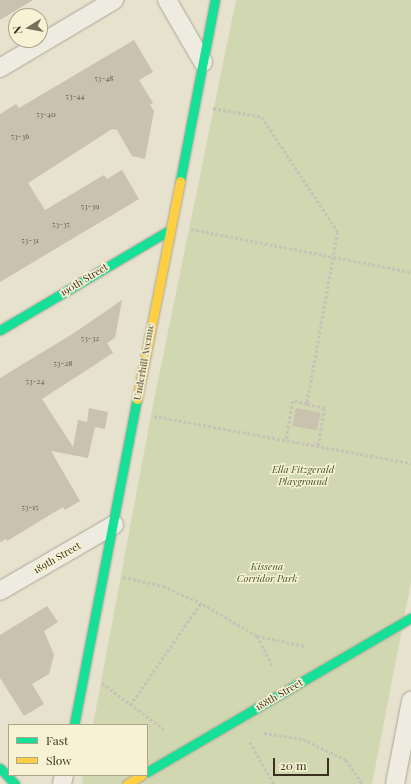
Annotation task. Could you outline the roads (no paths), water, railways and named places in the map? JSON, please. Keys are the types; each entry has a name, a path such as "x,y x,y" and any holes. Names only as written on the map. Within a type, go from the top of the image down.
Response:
{"street":[{"path":"0,68 114,0"},
{"path":"167,0 203,62"},
{"name":"Underhill Avenue","path":"74,724 114,525 168,231 215,0"},
{"name":"190th Street","path":"0,330 168,231"},
{"name":"189th Street","path":"0,591 114,525"},
{"name":"188th Street","path":"148,771 411,618"},
{"path":"395,784 411,701"},
{"path":"0,768 15,784"},
{"path":"127,784 140,776"}],"park label":[{"name":"Ella Fitzgerald Playground","path":"303,474"},
{"name":"Kissena Corridor Park","path":"267,572"}]}
